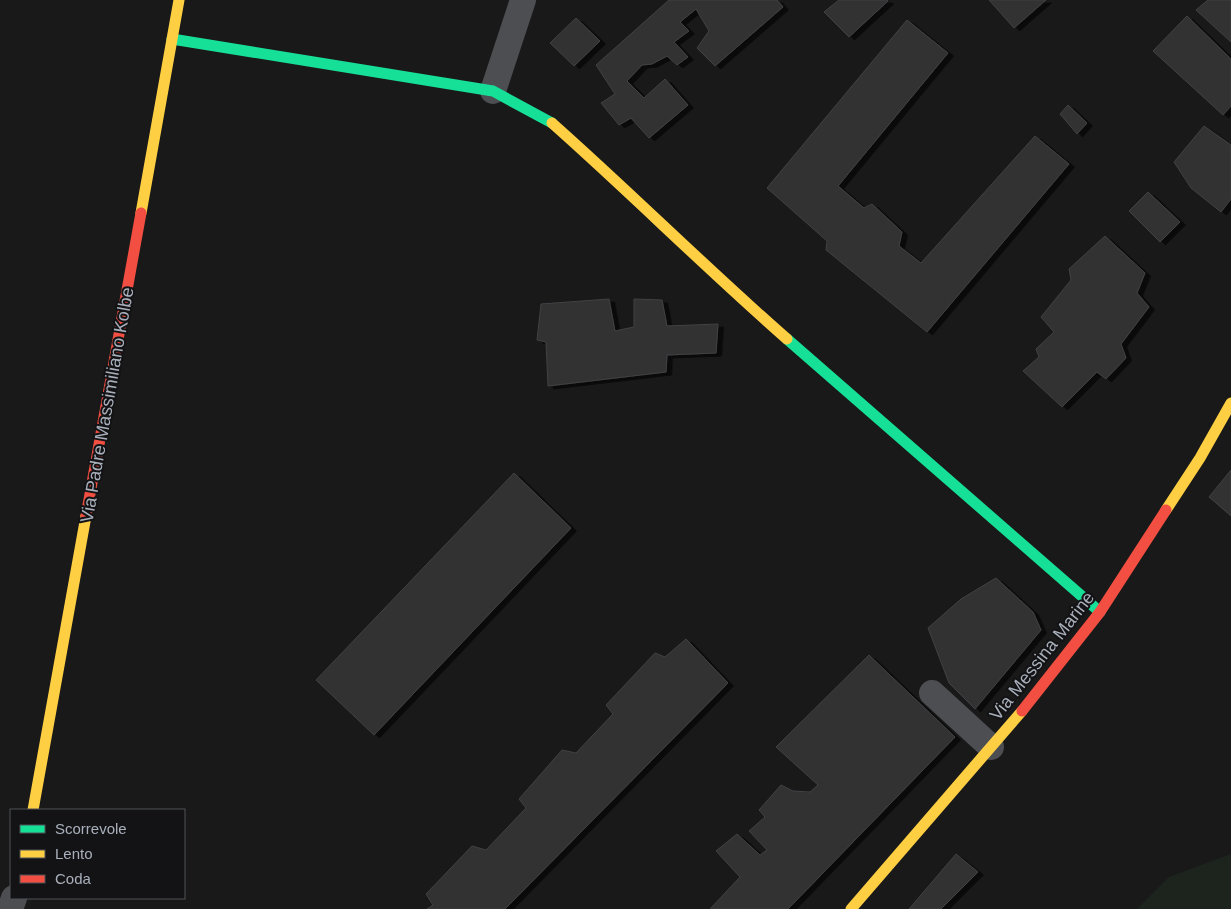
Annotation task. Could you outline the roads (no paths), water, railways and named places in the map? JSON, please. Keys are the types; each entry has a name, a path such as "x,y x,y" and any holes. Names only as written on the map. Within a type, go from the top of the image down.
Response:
{"street":[{"name":"Via Padre Massimiliano Kolbe","path":"33,809 179,0"},
{"path":"493,91 523,0"},
{"path":"172,39 493,91 550,121 613,177 758,314 1100,612"},
{"name":"Via Messina Marine","path":"851,909 1010,726 1100,612 1200,458 1231,403"},
{"path":"932,693 991,747"}]}
